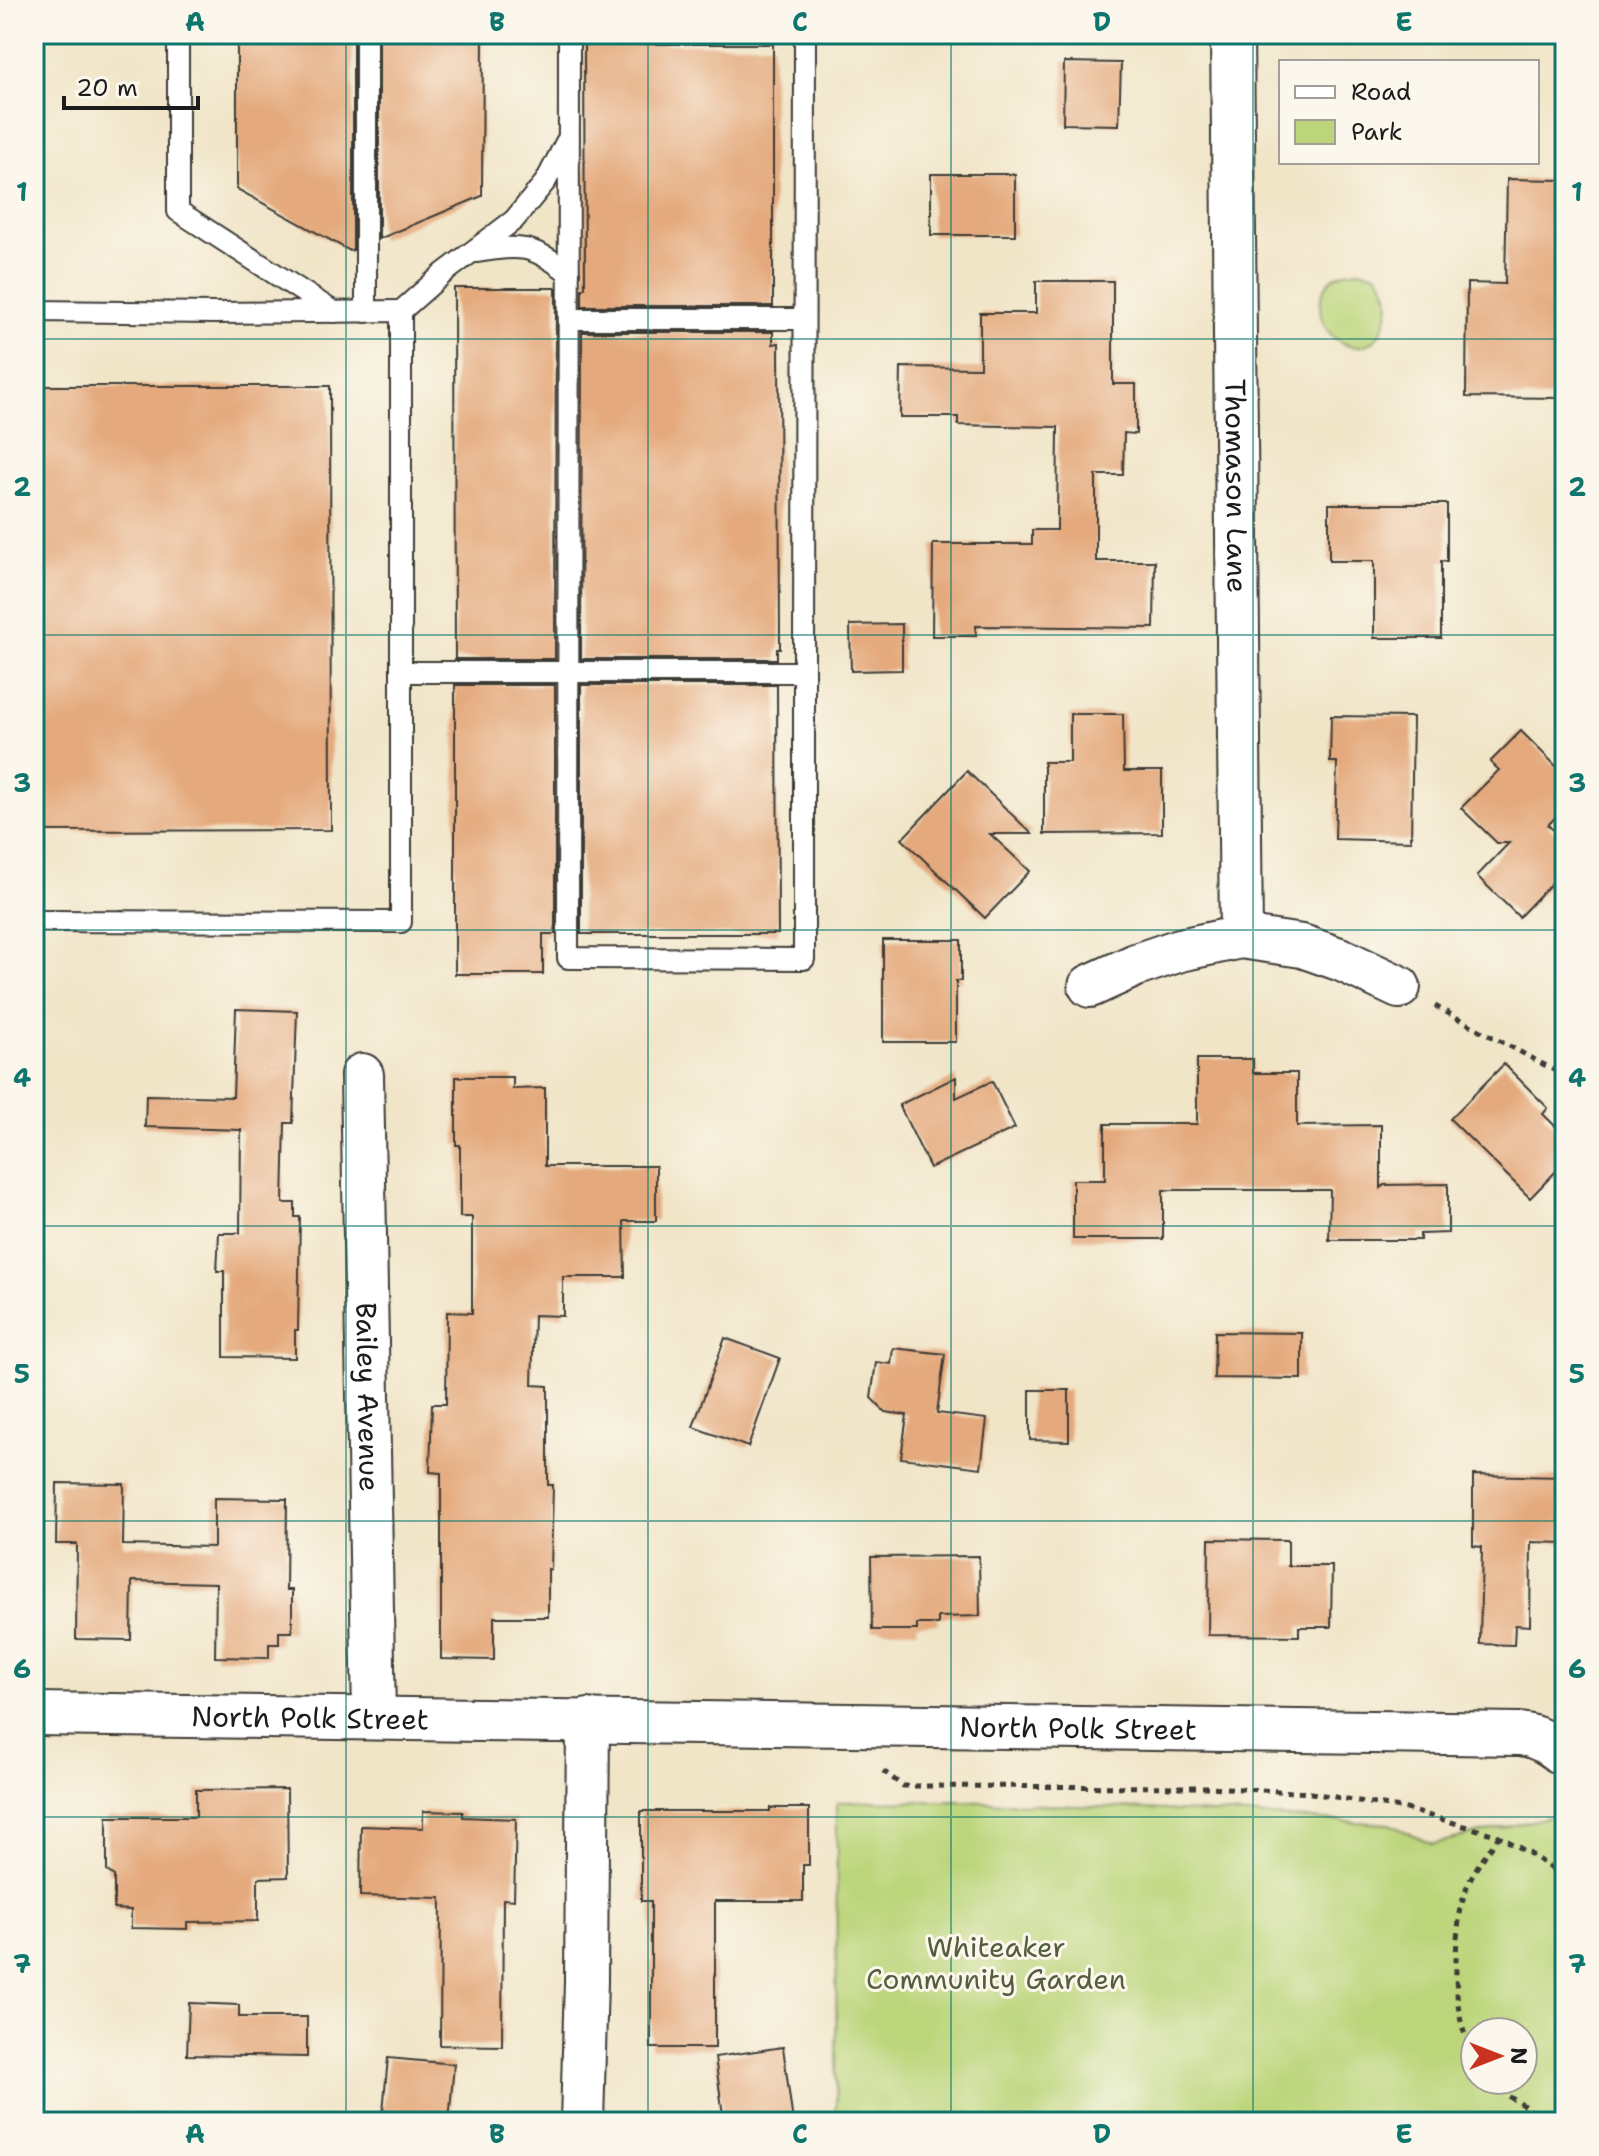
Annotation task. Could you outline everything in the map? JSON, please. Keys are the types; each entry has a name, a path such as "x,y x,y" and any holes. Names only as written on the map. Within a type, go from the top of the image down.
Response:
{"street":[{"name":"Thomason Lane","path":"1232,34 1241,937"},
{"path":"1090,986 1136,965 1180,950 1241,937 1302,946 1342,960 1399,987"},
{"name":"Bailey Avenue","path":"362,1075 374,1717"},
{"name":"North Polk Street","path":"34,1714 1520,1734 1533,1735 1561,1753"},
{"path":"582,2122 588,1720"}],"lane":[{"path":"178,34 178,211 334,312"},
{"path":"366,34 366,312"},
{"path":"569,34 568,958 804,959 805,34"},
{"path":"34,311 401,311 433,282 514,220 546,181 569,136"},
{"path":"473,253 506,246 529,250 546,255 569,273"},
{"path":"34,921 401,922 401,311"},
{"path":"569,319 804,319"},
{"path":"401,672 804,672"}],"path":[{"path":"1399,987 1565,1076"},
{"path":"837,1724 884,1772 903,1786 1209,1787 1296,1791 1406,1809 1499,1836 1565,1875"},
{"path":"1462,2016 1457,1988 1457,1953 1466,1890 1477,1867 1499,1836"},
{"path":"1508,2096 1550,2122"},
{"path":"1560,2122 1565,2116"}],"green space":[{"path":"1358,270 1376,273 1384,284 1389,305 1378,335 1367,344 1355,346 1342,343 1331,335 1323,323 1320,308 1323,292 1332,279"},
{"name":"Whiteaker Community Garden","path":"957,1801 1389,1824 1433,1844 1565,1813 1565,2122 836,2122 837,1802"}],"building":[{"path":"237,34 353,34 353,250 237,189"},
{"path":"379,34 483,34 482,196 379,239"},
{"path":"584,44 773,44 773,306 582,306 582,288 585,288"},
{"path":"1064,62 1121,63 1119,125 1063,124"},
{"path":"931,174 1015,174 1015,235 931,235"},
{"path":"1507,179 1565,180 1565,398 1466,397 1467,283 1505,284"},
{"path":"1036,281 1113,281 1113,384 1136,384 1136,434 1124,433 1123,475 1096,475 1096,561 1155,561 1154,628 976,626 976,636 932,636 933,544 1032,544 1032,530 1057,530 1058,427 958,425 958,417 900,417 901,367 980,368 980,313 1036,313"},
{"path":"454,288 556,288 555,659 455,659"},
{"path":"582,332 773,332 773,344 779,343 780,649 777,649 777,659 581,659"},
{"path":"34,386 330,386 331,830 34,831"},
{"path":"1329,504 1447,504 1447,561 1441,561 1441,638 1374,638 1374,561 1329,561"},
{"path":"902,624 902,670 851,671 850,625"},
{"path":"455,685 555,685 555,934 543,934 543,974 455,974"},
{"path":"581,685 777,685 778,934 581,934"},
{"path":"1070,714 1123,714 1124,771 1162,771 1162,833 1044,834 1044,762 1070,762"},
{"path":"1331,716 1413,717 1411,841 1335,839 1337,762 1330,762"},
{"path":"1521,731 1565,775 1565,807 1548,825 1565,842 1565,869 1519,917 1477,876 1509,843 1497,843 1461,808 1499,770 1490,762"},
{"path":"967,771 1032,834 990,834 1030,871 985,918 902,839"},
{"path":"883,940 961,940 961,981 956,981 956,1042 883,1042"},
{"path":"236,1009 297,1011 293,1123 285,1123 283,1203 295,1203 295,1217 300,1217 295,1358 224,1357 224,1271 217,1271 219,1233 240,1233 241,1130 145,1127 146,1095 233,1097"},
{"path":"1197,1059 1253,1059 1253,1073 1297,1073 1297,1126 1381,1125 1381,1188 1384,1185 1448,1184 1448,1233 1420,1234 1420,1240 1329,1240 1330,1190 1163,1190 1163,1239 1073,1239 1073,1180 1105,1180 1105,1124 1197,1124"},
{"path":"1504,1064 1548,1108 1543,1114 1565,1136 1565,1162 1530,1198 1450,1119"},
{"path":"456,1077 513,1077 513,1089 545,1088 545,1166 656,1166 656,1221 624,1221 625,1277 563,1277 563,1316 534,1315 532,1385 548,1386 548,1485 553,1485 548,1617 494,1617 494,1660 441,1659 441,1473 430,1472 432,1404 446,1404 447,1312 472,1313 472,1217 460,1217"},
{"path":"956,1077 956,1098 992,1081 1015,1128 930,1168 899,1105"},
{"path":"1215,1332 1302,1333 1302,1379 1214,1378"},
{"path":"725,1338 780,1358 748,1447 693,1427"},
{"path":"893,1348 945,1354 937,1413 987,1419 981,1468 901,1458 907,1415 885,1412 871,1398 876,1362 891,1364"},
{"path":"1030,1390 1069,1390 1069,1441 1030,1440"},
{"path":"1473,1475 1565,1477 1565,1543 1531,1542 1530,1626 1515,1625 1514,1645 1480,1644 1482,1547 1473,1546"},
{"path":"57,1483 124,1484 123,1545 214,1547 214,1498 287,1499 286,1590 292,1590 292,1632 279,1632 279,1644 269,1644 269,1658 215,1657 216,1583 132,1581 131,1640 76,1639 77,1544 56,1544"},
{"path":"1209,1539 1288,1540 1288,1566 1332,1566 1331,1627 1299,1627 1299,1636 1208,1635"},
{"path":"979,1556 980,1616 938,1617 938,1624 917,1624 917,1630 872,1630 871,1557"},
{"path":"287,1789 288,1877 258,1878 258,1921 187,1922 187,1929 131,1928 131,1910 114,1909 114,1876 107,1871 107,1817 196,1817 196,1790"},
{"path":"770,1808 809,1808 809,1865 803,1865 803,1901 715,1901 715,2048 651,2048 651,1901 641,1901 641,1811 770,1811"},
{"path":"423,1811 463,1812 463,1817 516,1819 514,1900 503,1899 502,2046 440,2045 441,1898 360,1896 361,1826 423,1828"},
{"path":"189,2003 239,2005 239,2017 307,2017 307,2057 187,2055"},
{"path":"783,2047 793,2122 724,2122 715,2057"},
{"path":"388,2058 454,2064 449,2122 382,2122"}]}
